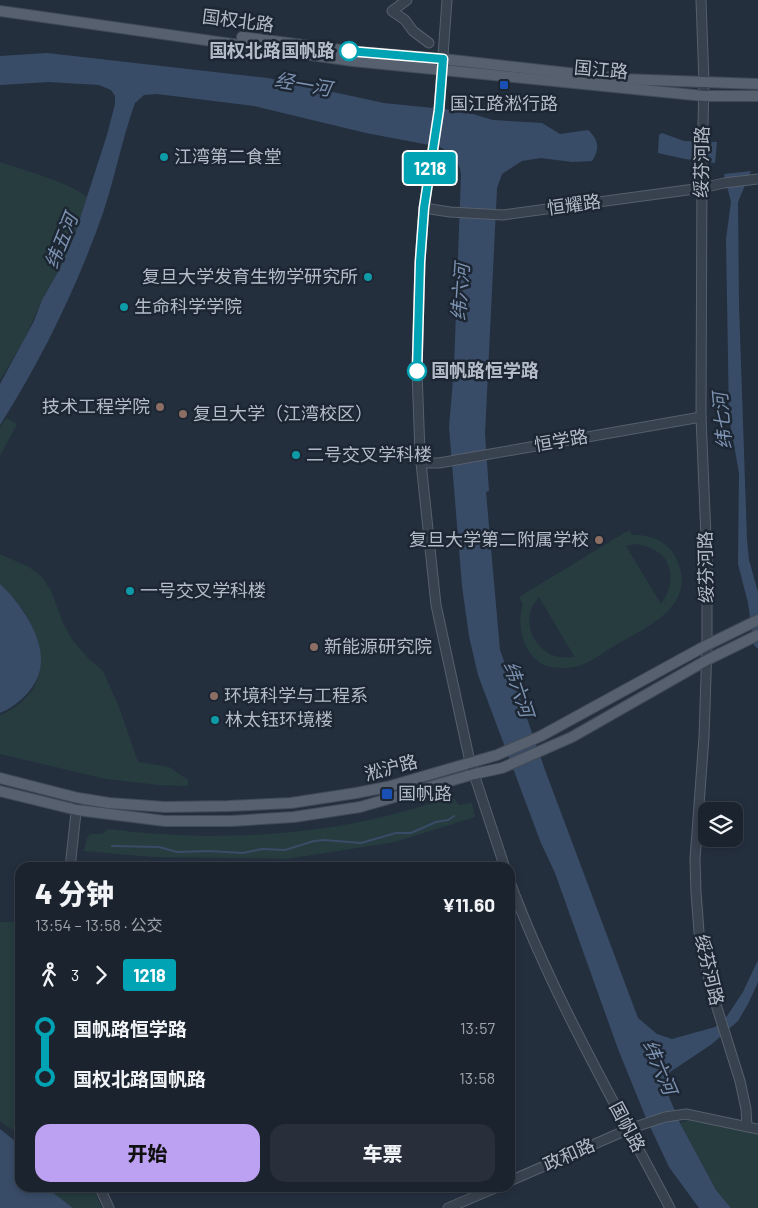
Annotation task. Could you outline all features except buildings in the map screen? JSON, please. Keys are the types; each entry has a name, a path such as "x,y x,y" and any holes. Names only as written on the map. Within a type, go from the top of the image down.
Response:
{"main road":[{"name":"国权北路","path":"0,7 443,64"},
{"name":"国权北路","path":"0,12 353,61 443,64"},
{"name":"国江路","path":"443,64 622,79 758,84"},
{"name":"国江路","path":"443,64 704,96 758,96"},
{"name":"淞沪路","path":"0,778 78,798 110,803 165,807 291,803 387,787 497,755 541,736 758,620"},
{"path":"706,660 758,635"},
{"name":"淞沪路","path":"0,791 77,810 165,821 231,821 294,817 360,807 474,774 502,768 572,737 706,660"}],"street":[{"path":"407,0 392,11 405,20 413,31 429,43"},
{"path":"447,0 439,110 424,208 420,262 417,371 421,463 436,605 470,762 503,862"},
{"name":"绥芬河路","path":"701,0 704,82 701,417 707,561 707,646 696,892 699,932 704,960 740,1081 746,1109 747,1127"},
{"name":"恒耀路","path":"424,208 503,215 758,179"},
{"name":"恒学路","path":"421,463 447,462 701,417"},
{"path":"71,862 78,798"},
{"name":"国帆路","path":"515,894 535,944 562,1002 670,1208"},
{"name":"政和路","path":"515,1179 629,1129 665,1117 686,1114 747,1127"},
{"path":"747,1127 758,1129"},
{"path":"102,1192 109,1208"},
{"path":"448,1208 486,1192"}],"green space":[{"path":"0,162 57,181 87,197 69,252 42,300 24,340 0,380"},
{"path":"6,418 17,424 0,456 0,427"},
{"path":"629,530 632,535 651,537 668,547 676,558 681,575 681,589 675,602 666,613 641,631 590,661 570,668 544,665 531,654 526,647 521,629 520,621 523,604 519,597","holes":["634,544 646,546 656,551 668,565 670,583 667,594 661,604 626,546","539,597 574,656 574,657 560,657 550,654 538,645 529,623 532,607"]},
{"path":"0,554 29,567 42,577 51,591 63,623 73,641 103,671 119,707 138,762 169,767 188,780 188,786 158,785 106,779 0,754 0,715 21,703 34,688 40,671 40,652 27,616 0,584"},
{"path":"453,797 459,805 472,803 475,817 395,842 287,859 152,857 84,851 90,834 102,834 108,829 140,833 206,836 305,831 369,820"},
{"path":"0,922 15,922 15,1132 0,1121"},
{"path":"687,1120 758,1134 758,1208 731,1208 716,1190 680,1123"},
{"path":"52,1192 95,1192 102,1208 73,1208"}],"water":[{"name":"纬六河","path":"47,53 268,78 384,103 462,111 493,120 542,123 560,134 588,130 594,137 597,149 592,161 572,162 541,158 522,161 502,174 497,188 485,434 489,491 486,492 500,650 518,693 638,1018 657,1034 672,1039 715,1027 727,1016 743,992 758,960 758,982 738,1021 712,1044 670,1072 668,1083 669,1097 680,1123 716,1190 731,1208 699,1208 669,1167 646,1118 618,1049 555,873 541,843 478,675 469,636 462,586 449,427 454,368 461,174 457,161 440,147 366,133 254,106 157,94 144,95 135,103 103,213 82,268 58,322 0,425 0,384 34,321 42,300 59,270 74,237 115,104 115,96 111,90 99,85 49,82 0,85 0,56"},
{"path":"662,133 684,141 717,142 715,163 658,153 659,135"},
{"path":"751,171 738,202 739,305 747,540 749,560 758,592 758,649 754,645 748,603 738,564 739,473 729,417 726,239 731,202 724,174"},
{"path":"0,584 15,599 28,619 38,640 41,661 37,678 28,693 15,705 0,713"},
{"path":"0,1129 15,1141 15,1192 52,1192 73,1208 0,1208"}],"waterway":[{"path":"112,846 159,847 177,852 243,853 262,849 285,850 314,841 361,843 396,833 411,833 436,822 448,820 454,816"}],"bus line":[{"name":"1218","path":"349,51 443,59 439,110 424,208 420,262 417,371"}],"place":[{"name":"国权北路国帆路","path":"349,51"},
{"name":"国江路淞行路","path":"504,85"},
{"name":"江湾第二食堂","path":"164,157"},
{"name":"复旦大学发育生物学研究所","path":"368,277"},
{"name":"生命科学学院","path":"124,307"},
{"name":"国帆路恒学路","path":"417,371"},
{"name":"技术工程学院","path":"160,407"},
{"name":"复旦大学（江湾校区）","path":"183,414"},
{"name":"二号交叉学科楼","path":"296,455"},
{"name":"复旦大学第二附属学校","path":"599,540"},
{"name":"一号交叉学科楼","path":"130,591"},
{"name":"新能源研究院","path":"314,647"},
{"name":"环境科学与工程系","path":"214,696"},
{"name":"林太钰环境楼","path":"215,720"},
{"name":"国帆路","path":"387,794"}],"water label":[{"name":"经一河","path":"303,84"},
{"name":"纬五河","path":"61,241"},
{"name":"纬七河","path":"722,421"}]}
